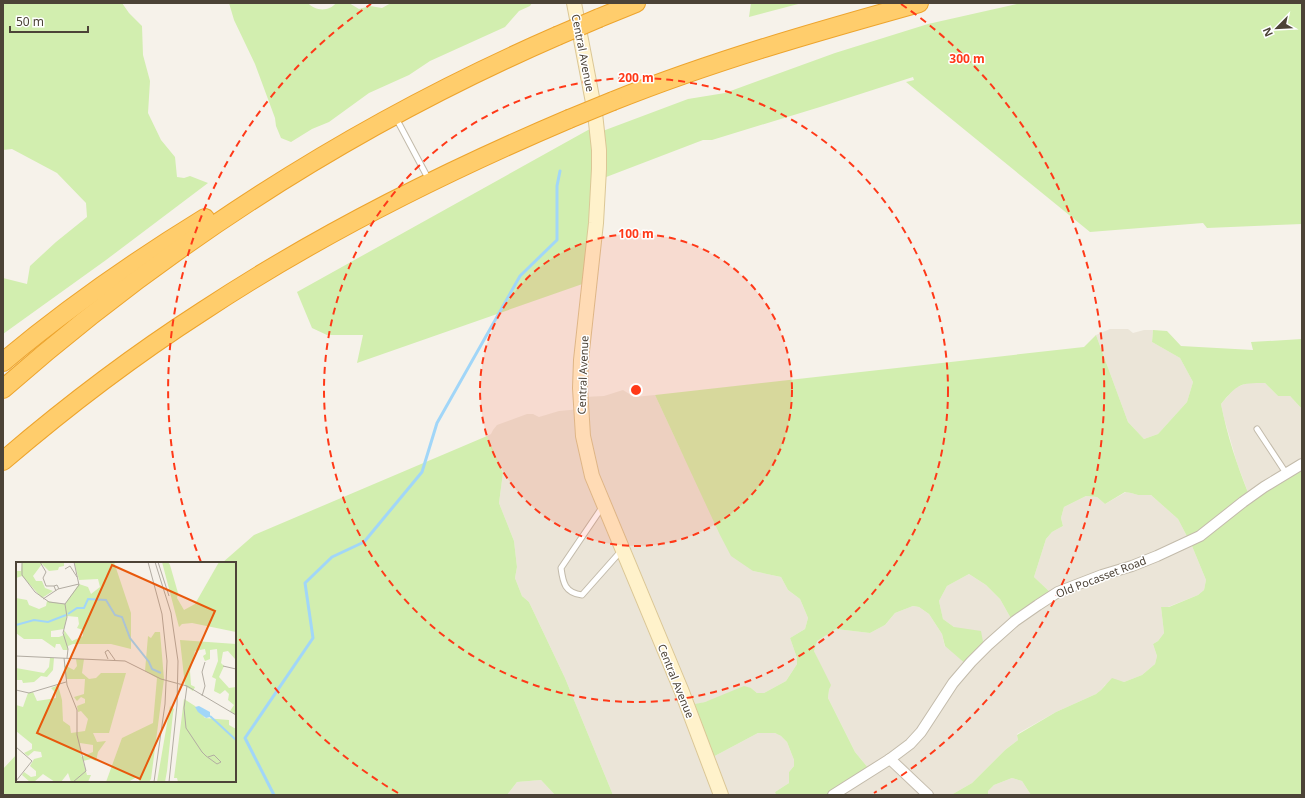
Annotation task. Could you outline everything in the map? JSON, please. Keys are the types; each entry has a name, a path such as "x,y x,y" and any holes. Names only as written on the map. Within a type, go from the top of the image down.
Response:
{"highway":[{"path":"3,389 49,350 140,278 195,239 284,180 394,115 468,77 557,36 636,3"},
{"path":"3,461 86,394 203,310 325,238 430,183 569,119 674,78 816,32 919,3"},
{"path":"3,362 99,288 162,244 293,165 326,148 362,133"}],"street":[{"name":"Central Avenue","path":"574,3 595,113 599,150 596,223 581,360 580,416 582,436 592,476 603,505 682,692 721,795"},
{"name":"Old Pocasset Road","path":"833,795 890,759 910,744 921,732 953,683 971,662 993,640 1038,605 1058,592 1163,554 1200,536 1243,502 1302,464"},
{"path":"890,759 928,795"}],"lane":[{"path":"394,115 430,183"},
{"path":"1257,429 1286,473"},
{"path":"603,505 560,568 563,581 570,591 575,594 582,595 622,550"}],"shaded area":[{"path":"1110,329 1128,329 1133,333 1144,330 1153,330 1152,342 1180,358 1193,382 1187,402 1158,434 1144,439 1128,422 1096,335"},
{"path":"1247,383 1265,383 1278,396 1290,396 1302,409 1302,463 1249,495 1237,463 1221,404 1235,388"},
{"path":"623,390 634,397 655,395 683,455 753,571 781,577 788,590 800,599 808,618 805,629 790,638 797,658 797,664 786,681 764,693 757,693 751,688 690,706 711,758 758,733 775,733 787,742 794,760 794,766 789,772 789,783 775,792 776,795 613,795 565,678 529,602 522,596 515,578 517,567 514,541 499,503 503,473 487,436 491,434 497,425 527,414 533,414 539,417 559,411 581,409 584,397 604,396"},
{"path":"1126,492 1138,495 1151,495 1178,519 1192,546 1206,580 1204,590 1198,595 1168,607 1161,607 1164,633 1158,641 1153,644 1157,656 1155,664 1142,675 1124,682 1118,681 1105,685 1096,694 1056,712 1017,734 1018,740 1005,750 972,783 951,795 830,795 869,769 855,752 828,698 830,687 814,651 816,641 836,629 870,633 885,625 895,613 913,606 919,607 929,614 942,634 945,647 954,627 943,619 939,601 947,586 969,574 986,585 1000,599 1013,622 1052,594 1034,577 1046,539 1052,532 1063,526 1061,518 1064,507 1086,496 1097,497 1105,504"},
{"path":"1012,778 1022,781 1031,795 988,795 988,791 994,785"},
{"path":"541,780 555,795 507,795 517,782"}],"green space":[{"path":"3,3 122,3 129,13 142,26 143,55 150,81 148,113 161,140 175,157 177,177 184,178 190,176 208,183 106,260 3,334 3,278 27,284 30,266 56,242 87,217 86,203 57,173 12,149 3,150"},
{"path":"229,3 308,3 314,8 326,9 330,8 336,3 349,3 359,9 370,6 382,8 391,3 532,3 530,6 519,11 505,27 430,61 409,75 369,93 329,122 312,129 291,142 281,138 255,64 234,20"},
{"path":"751,3 802,3 749,17"},
{"path":"1021,3 1302,3 1302,224 1207,228 1203,223 1090,232 906,82 914,80 913,77 712,140 703,140 601,179 591,281 357,363 363,335 327,335 312,328 297,292 588,130 596,128 600,132 688,99 725,93 835,53 928,24"},
{"path":"1153,330 1167,331 1181,346 1253,350 1251,342 1302,339 1302,409 1290,396 1278,396 1265,383 1244,384 1231,392 1221,404 1233,450 1249,495 1302,463 1302,795 1031,795 1022,781 1012,778 994,785 988,791 988,795 951,795 972,783 1005,750 1018,740 1017,735 1056,712 1096,694 1112,678 1124,682 1142,675 1155,664 1157,656 1153,644 1158,641 1164,633 1161,607 1169,607 1198,595 1204,590 1206,580 1192,546 1178,519 1151,495 1138,495 1125,492 1105,504 1097,497 1086,496 1064,507 1061,518 1063,526 1052,532 1046,539 1034,577 1052,594 1013,622 1000,599 986,585 969,574 947,586 939,601 943,619 954,627 981,631 984,647 967,665 945,646 942,634 929,614 919,607 913,606 895,613 885,625 870,633 836,629 817,641 814,651 831,685 828,698 855,752 869,769 830,795 776,795 775,792 789,783 789,772 794,766 794,760 787,742 775,733 758,733 711,758 690,705 705,702 744,686 751,688 757,693 764,693 786,681 797,664 797,658 790,638 805,629 808,618 800,599 788,590 781,577 753,571 731,556 655,395 1084,347 1096,335 1128,422 1144,439 1158,434 1187,402 1193,382 1180,358 1152,342"},
{"path":"487,436 503,473 499,503 514,541 517,567 515,578 522,596 529,602 565,678 613,795 555,795 541,780 517,782 507,795 3,795 3,769 16,755 16,782 236,782 236,562 223,562 254,535"}],"waterway":[{"path":"274,795 245,738 313,638 305,583 332,557 364,542 422,472 437,423 520,276 557,240 557,186 560,171"}]}
